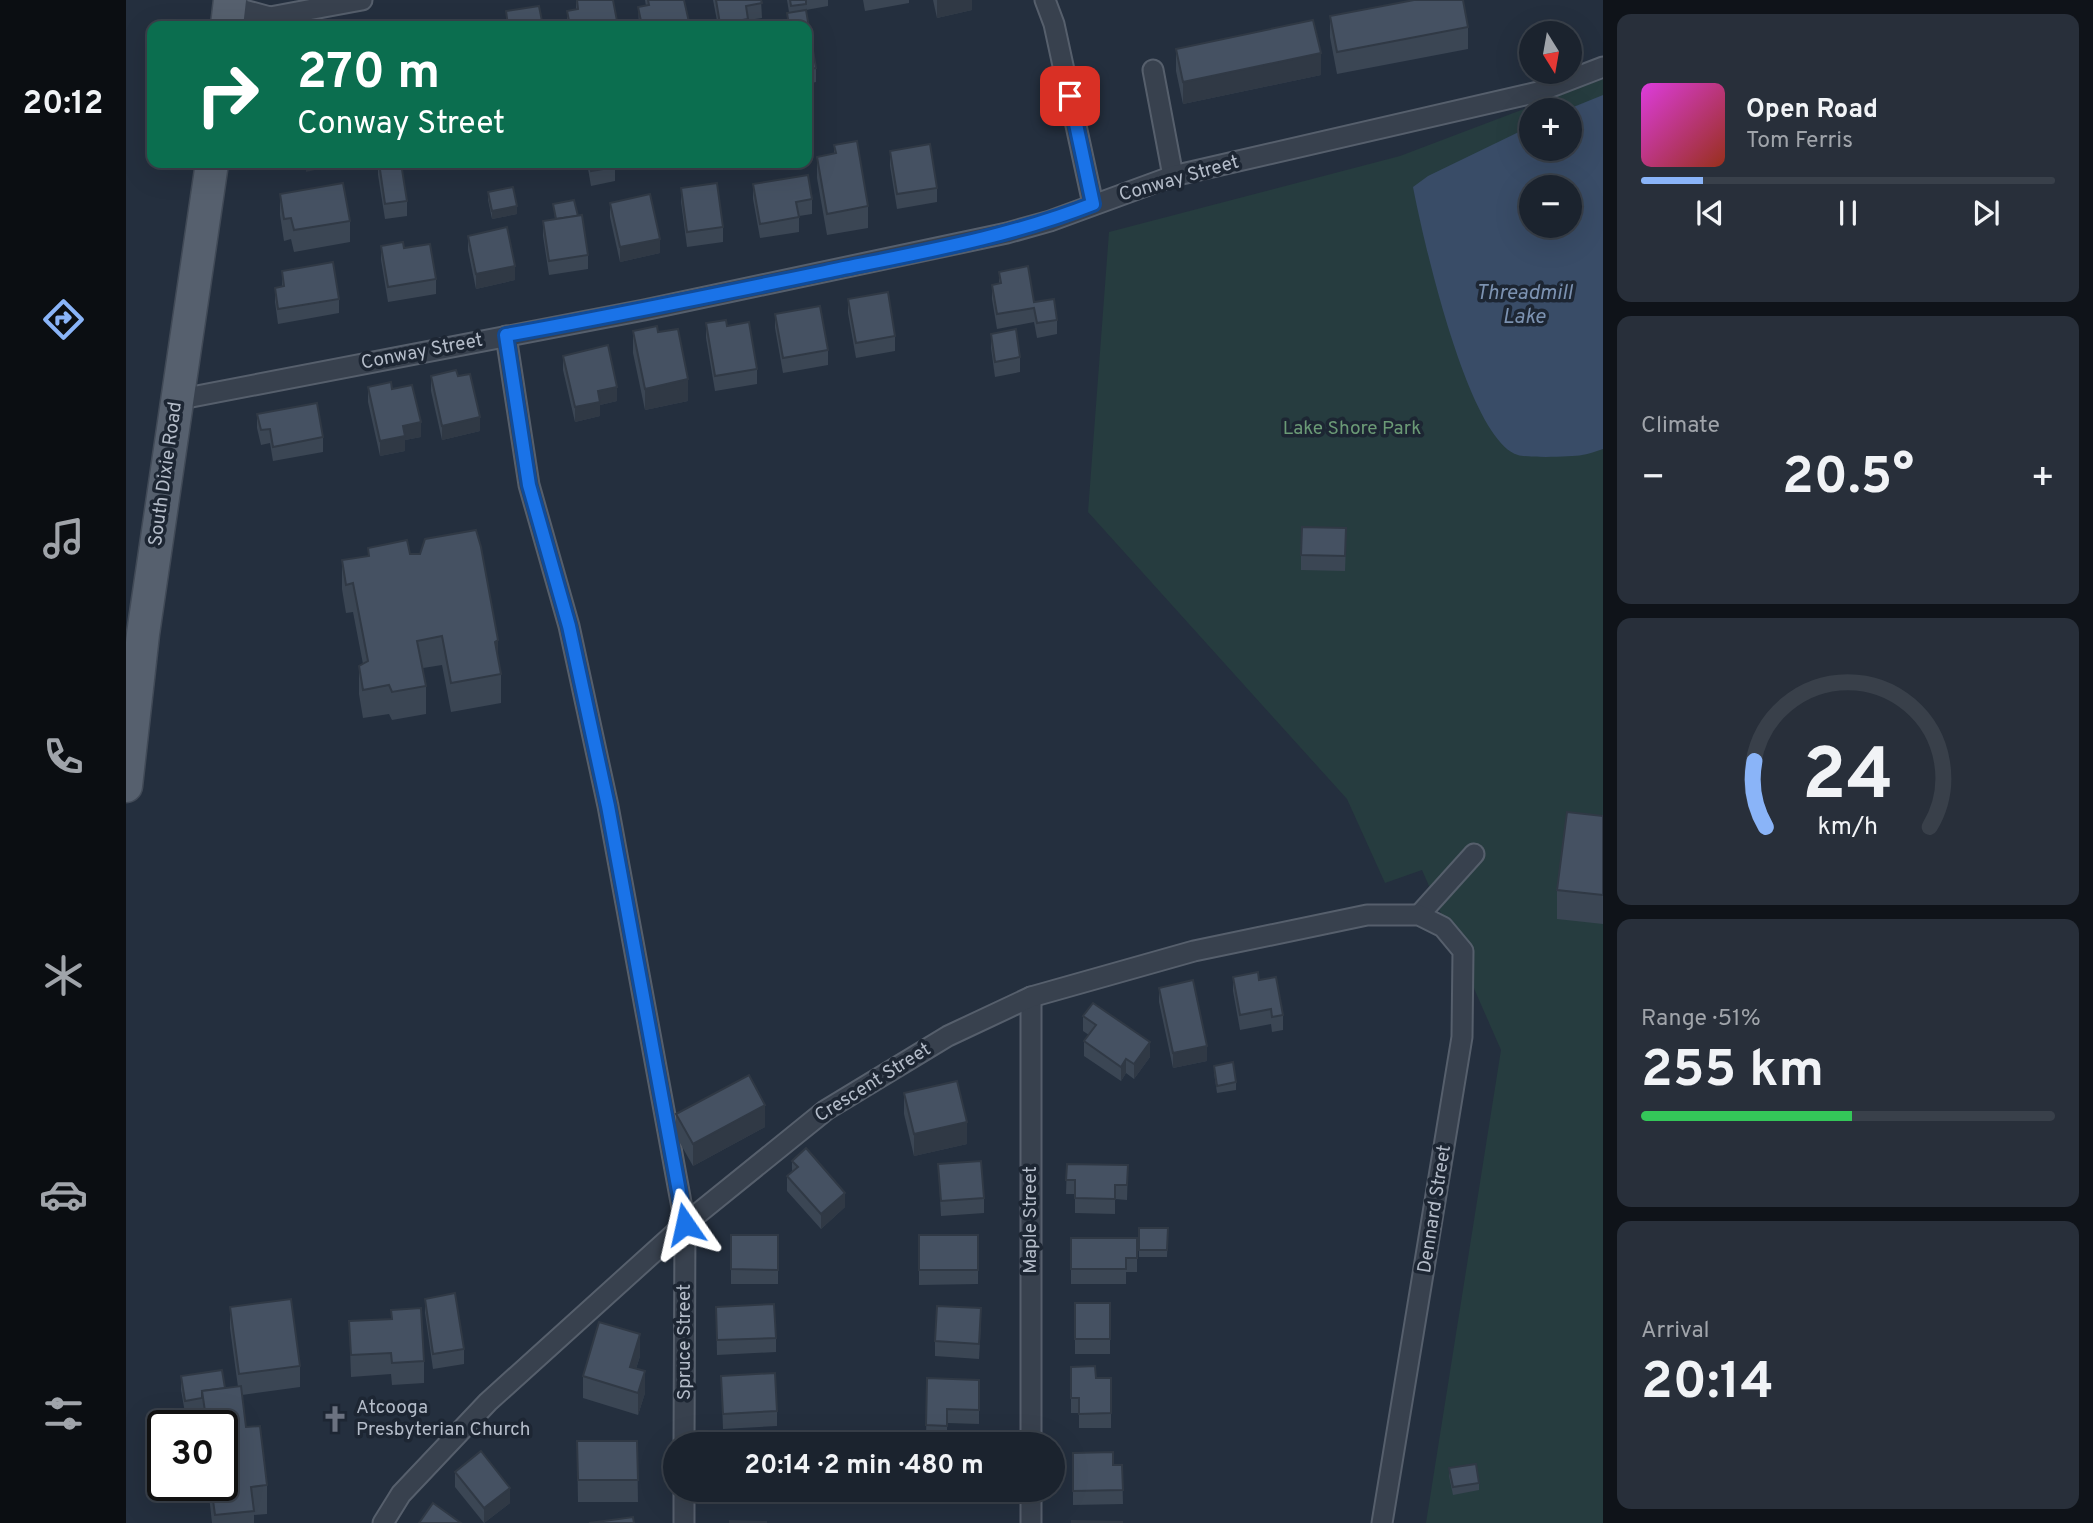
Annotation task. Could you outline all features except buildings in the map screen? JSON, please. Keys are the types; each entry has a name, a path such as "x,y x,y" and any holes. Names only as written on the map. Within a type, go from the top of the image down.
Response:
{"main road":[{"name":"South Dixie Road","path":"126,786 142,634 211,168"}],"street":[{"path":"228,11 270,17 362,0"},
{"path":"1045,0 1054,24 1093,204"},
{"name":"Conway Street","path":"176,400 644,310 948,247 1050,221 1173,176 1538,92 1603,67"},
{"path":"1153,70 1173,176"},
{"name":"Spruce Street","path":"506,335 529,485 569,626 608,806 685,1224 684,1432"},
{"path":"1419,915 1474,854"},
{"name":"Crescent Street","path":"383,1523 401,1494 488,1402 685,1224 826,1110 948,1036 1031,997 1194,951 1367,915 1419,915"},
{"name":"Dennard Street","path":"1382,1523 1462,1037 1463,951 1443,927 1419,915"},
{"name":"Maple Street","path":"1031,997 1031,1432"},
{"path":"684,1502 684,1523"},
{"path":"1031,1502 1031,1523"}],"green space":[{"name":"Lake Shore Park","path":"1603,79 1603,1523 1426,1523 1501,1050 1422,870 1385,883 1347,799 1088,512 1109,232 1400,156 1519,111 1519,161 1582,161 1582,98 1553,98"}],"water":[{"name":"Threadmill Lake","path":"1603,95 1603,449 1577,456 1518,455 1500,441 1482,414 1450,334 1413,187 1428,176 1519,132 1519,161 1582,161 1582,104"}],"place":[{"name":"Atcooga Presbyterian Church","path":"335,1419"}],"route":[{"path":"685,1224 608,806 569,626 529,485 506,335 644,310 936,250 1050,221 1093,204 1070,96"}]}
